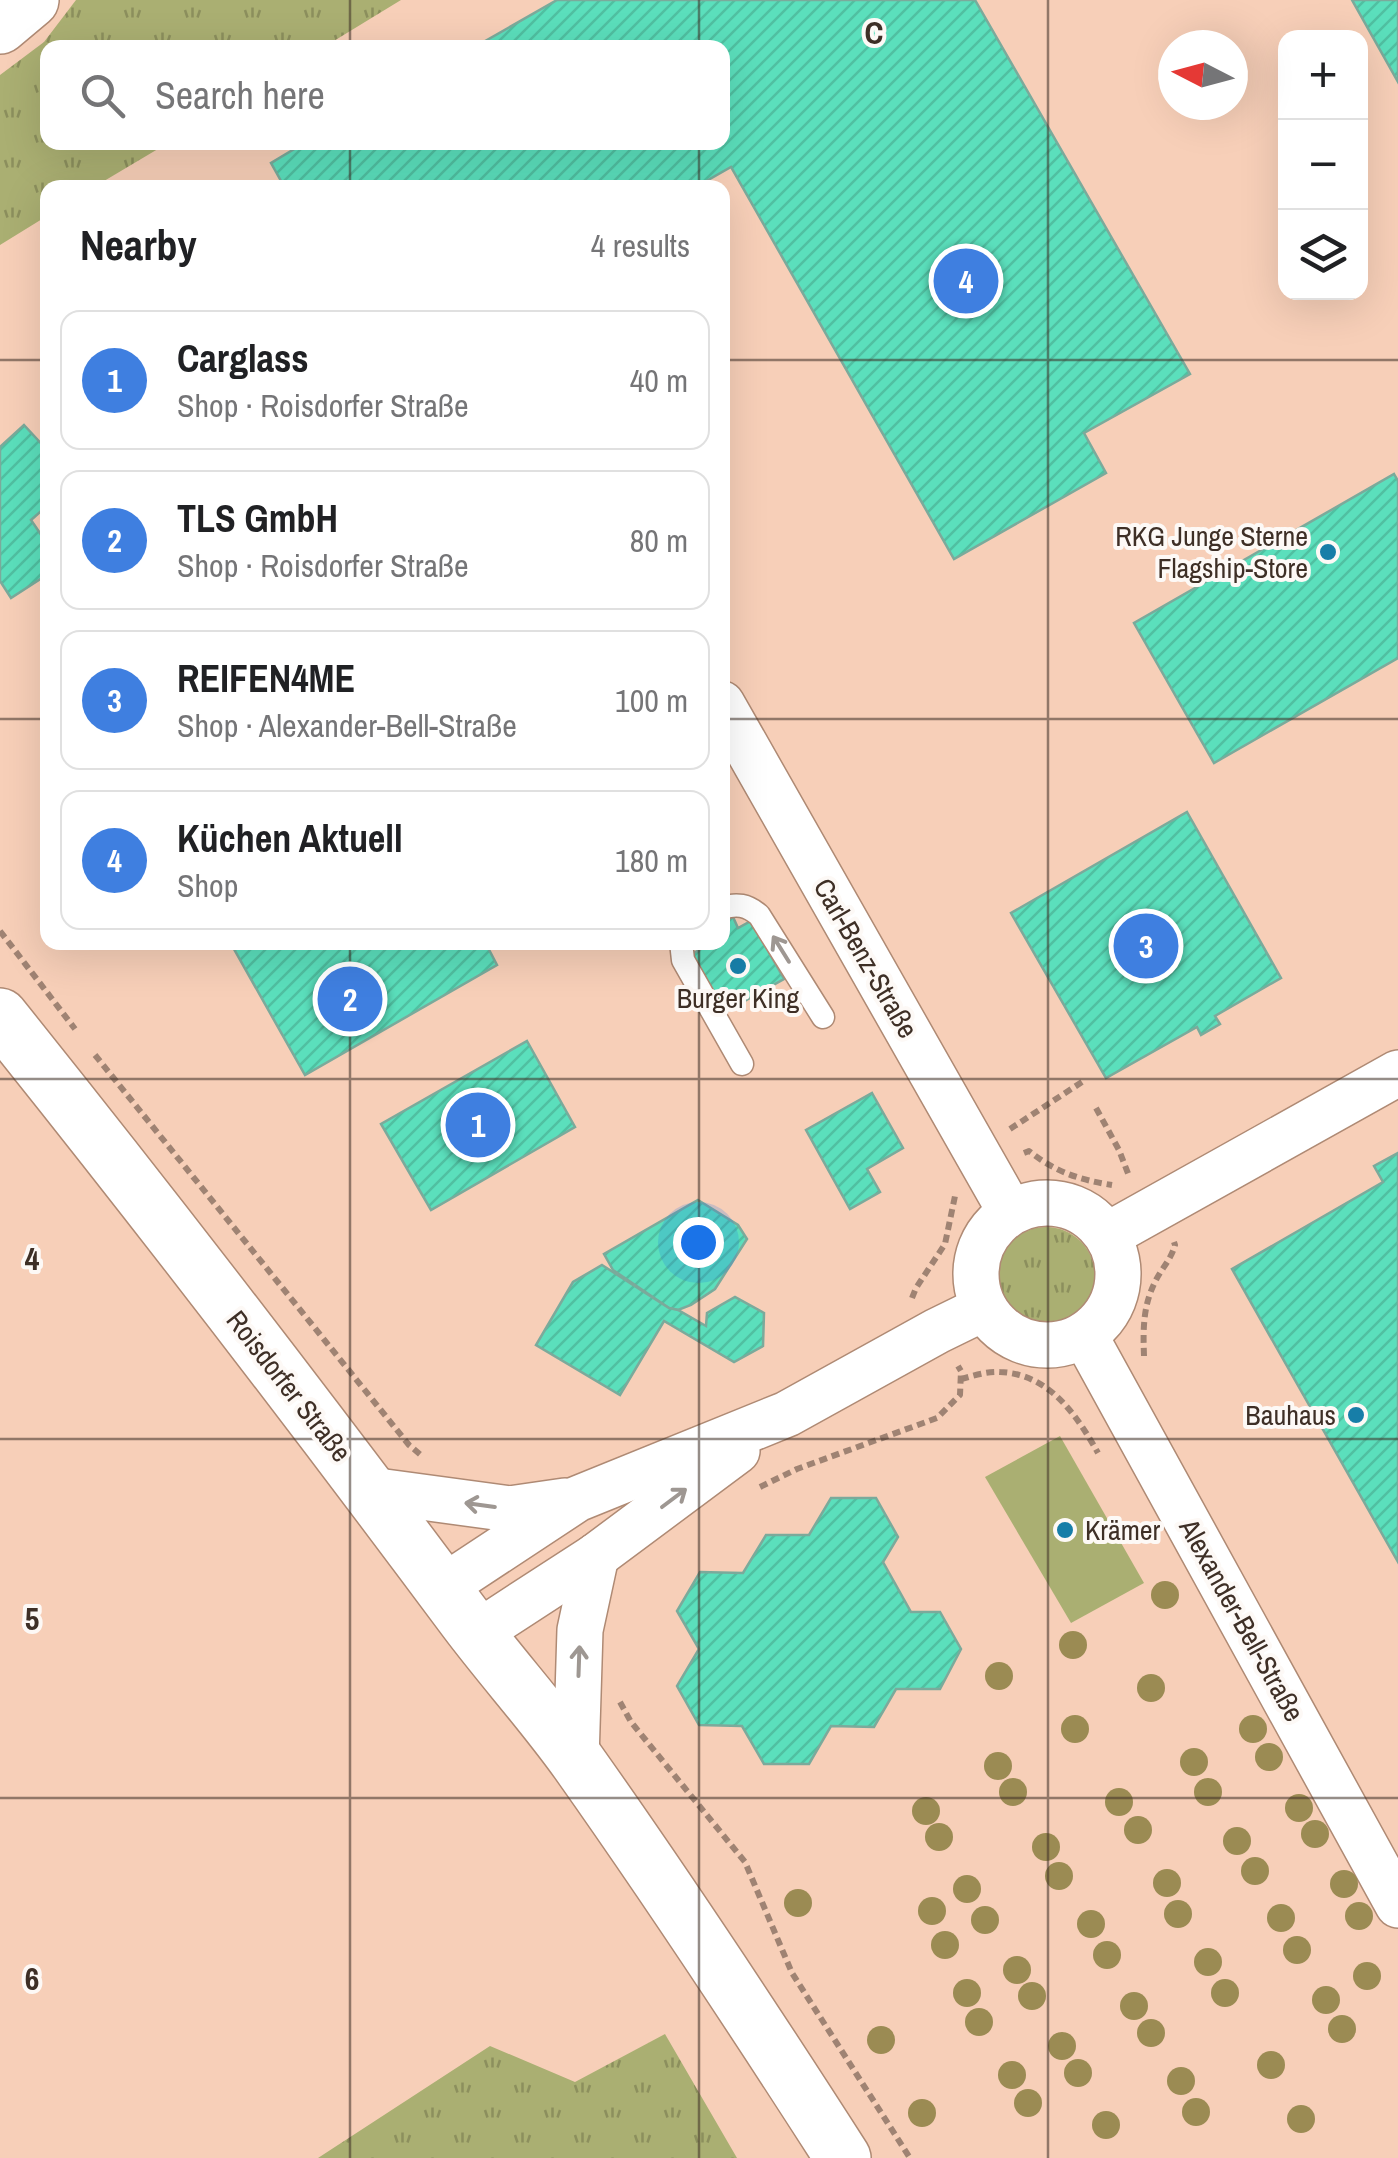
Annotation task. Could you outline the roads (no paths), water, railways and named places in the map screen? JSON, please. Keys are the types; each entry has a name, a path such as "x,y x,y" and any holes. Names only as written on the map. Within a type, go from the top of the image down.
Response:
{"main road":[{"path":"0,26 31,0"},
{"name":"Roisdorfer Straße","path":"0,1016 576,1759 742,2000 843,2158"}],"street":[{"name":"Carl-Benz-Straße","path":"730,718 1010,1211"},
{"path":"1108,1235 1137,1197 1398,1073"},
{"path":"1039,1203 1065,1204 1090,1216 1108,1235 1118,1262 1118,1290 1106,1316 1085,1336 1058,1346 1028,1344 1003,1331 984,1308 976,1282 978,1253 991,1228 1010,1211 1039,1203"},
{"path":"442,1588 576,1499 786,1414 984,1308"},
{"name":"Alexander-Bell-Straße","path":"1085,1336 1398,1905"},
{"path":"476,1634 596,1556 786,1414"},
{"path":"370,1490 510,1509 576,1499"},
{"path":"576,1759 580,1630 596,1556"}],"lane":[{"path":"730,906 750,907 759,915 823,1017"},
{"path":"681,950 682,960 742,1064"}],"place":[{"name":"Küchen Aktuell","path":"966,281"},
{"name":"RKG Junge Sterne Flagship-Store","path":"1328,552"},
{"name":"REIFEN4ME","path":"1146,946"},
{"name":"Burger King","path":"738,966"},
{"name":"TLS GmbH","path":"350,999"},
{"name":"Carglass","path":"478,1125"},
{"name":"Bauhaus","path":"1356,1415"},
{"name":"Krämer","path":"1065,1530"}]}
